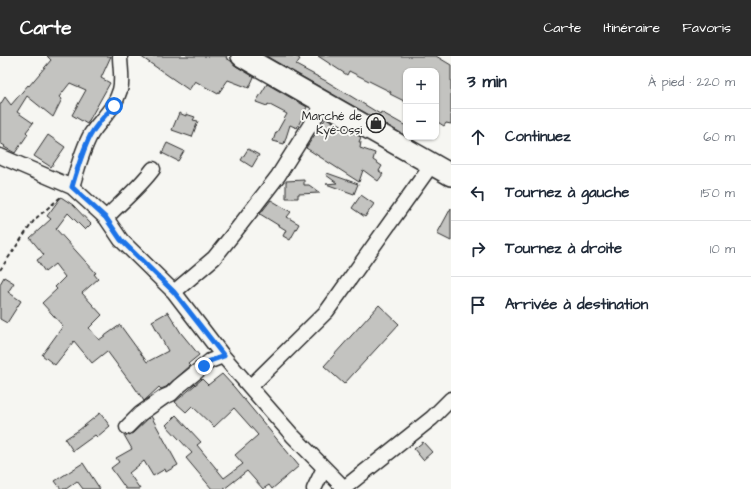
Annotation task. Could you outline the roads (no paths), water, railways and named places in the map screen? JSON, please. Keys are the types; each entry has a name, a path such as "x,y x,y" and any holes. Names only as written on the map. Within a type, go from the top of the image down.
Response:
{"highway":[{"path":"242,56 451,175"}],"street":[{"path":"72,187 79,163 90,136 102,119 114,106 120,89 120,56"},
{"path":"174,292 210,262 234,233 278,176 324,104"},
{"path":"0,156 72,187 106,218 121,240 174,292 224,356 292,435 344,489 432,418 451,400"},
{"path":"250,387 327,311 432,164"},
{"path":"106,218 126,197 142,184 153,168"},
{"path":"127,427 140,414 164,397 171,394 210,361 224,356"},
{"path":"314,489 324,468"}],"place":[{"name":"Marché de Kyé-Ossi","path":"376,123"}]}
